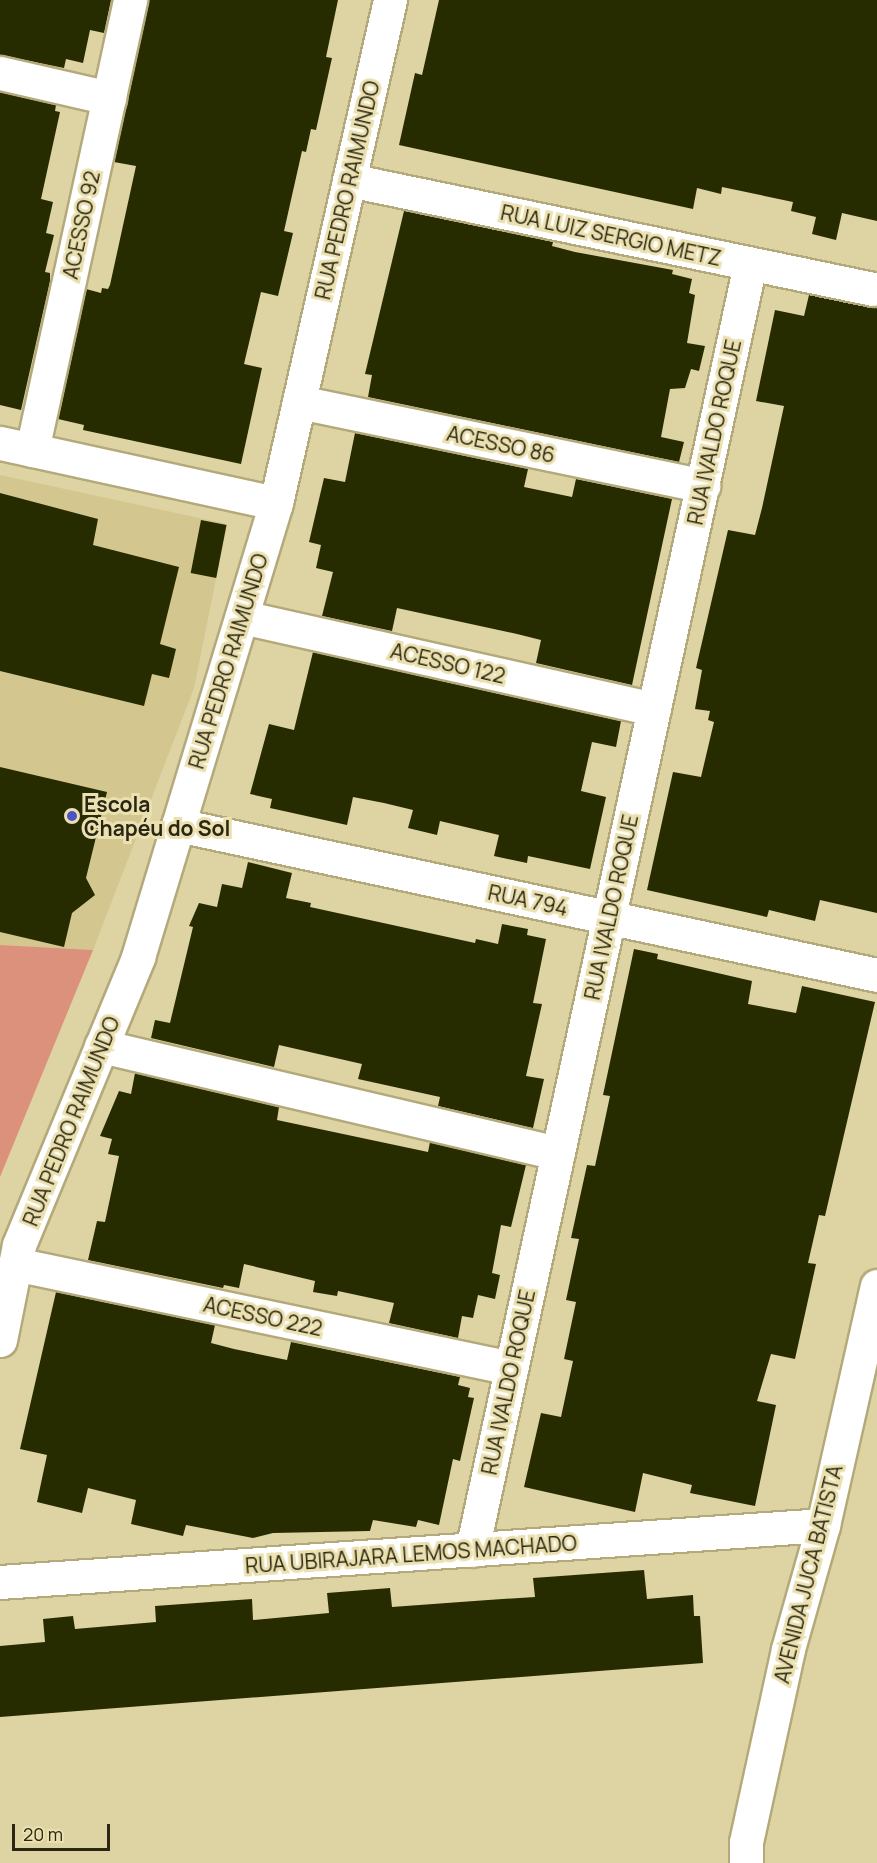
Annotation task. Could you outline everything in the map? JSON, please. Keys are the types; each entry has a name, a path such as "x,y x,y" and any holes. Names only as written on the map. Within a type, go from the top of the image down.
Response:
{"street":[{"name":"ACESSO 92","path":"32,450 130,0"},
{"name":"RUA PEDRO RAIMUNDO","path":"0,1340 19,1245 138,957 276,503 390,0"},
{"path":"0,73 109,98"},
{"name":"RUA LUIZ SERGIO METZ","path":"349,180 873,289"},
{"name":"RUA IVALDO ROQUE","path":"472,1550 750,264"},
{"name":"ACESSO 86","path":"299,402 703,486"},
{"path":"0,443 276,503"},
{"name":"ACESSO 122","path":"242,617 654,709"},
{"name":"RUA 794","path":"178,825 877,975"},
{"path":"101,1046 558,1153"},
{"name":"ACESSO 222","path":"15,1264 511,1368"},
{"name":"AVENIDA JUCA BATISTA","path":"746,1863 746,1842 788,1649 823,1525 877,1286"},
{"name":"RUA UBIRAJARA LEMOS MACHADO","path":"0,1582 823,1525"}],"shaded area":[{"name":"Escola Chapéu do Sol","path":"0,475 227,524 194,688 93,950 0,945"},
{"path":"0,945 93,950 0,1177"}],"building":[{"path":"0,0 111,0 104,33 90,30 83,63 66,59 64,68 0,55"},
{"path":"148,0 338,0 326,57 332,58 316,130 311,129 306,152 302,151 284,231 293,233 278,296 261,292 244,364 262,368 241,464 83,430 84,425 58,419 86,289 101,293 102,288 108,289 110,285 136,166 114,162"},
{"path":"439,0 877,0 877,221 842,213 836,240 812,234 816,217 791,211 793,202 722,187 721,194 697,188 693,209 399,145 415,73 422,75"},
{"path":"0,92 56,105 55,111 60,112 41,199 53,202 46,233 54,235 45,272 50,273 50,281 21,410 0,405"},
{"path":"404,211 553,242 552,246 575,252 673,270 672,274 692,279 689,293 695,295 687,343 705,346 699,371 691,369 685,388 670,389 661,437 684,442 679,462 368,397 372,375 365,374"},
{"path":"809,295 877,307 877,913 820,900 815,921 769,910 767,917 647,890 673,772 701,777 714,722 708,720 710,711 695,709 702,670 696,668 728,530 755,535 762,508 784,406 756,401 775,310 804,316"},
{"path":"355,433 528,469 524,487 572,497 576,479 672,499 632,685 536,663 541,640 517,634 397,608 392,631 322,616 333,572 316,568 321,545 309,542 324,478 345,482"},
{"path":"0,493 98,519 93,545 179,567 160,644 176,649 169,678 152,674 144,706 0,671"},
{"path":"201,520 227,525 216,578 191,573"},
{"path":"313,652 621,721 616,747 592,742 581,791 606,797 590,869 528,856 527,863 494,856 499,835 440,821 437,835 408,828 413,810 384,803 353,797 347,825 270,808 272,799 250,794 269,724 294,730"},
{"path":"0,767 107,792 86,878 95,895 72,913 64,947 0,932"},
{"path":"248,862 292,873 286,898 311,903 310,907 475,943 476,939 498,944 502,924 528,929 527,935 546,939 533,1003 542,1004 526,1076 544,1079 533,1128 438,1106 440,1097 358,1079 362,1064 279,1045 274,1067 151,1038 155,1020 170,1023 193,927 189,926 199,903 217,907 222,884 242,888"},
{"path":"634,949 658,954 657,959 752,981 748,1004 796,1013 802,986 875,1002 825,1216 819,1215 808,1263 816,1264 795,1359 771,1354 757,1401 776,1405 755,1506 690,1493 692,1485 643,1473 635,1512 524,1487 541,1413 561,1417 573,1361 564,1359 576,1302 566,1300 579,1239 571,1238 587,1165 595,1166 610,1096 603,1095"},
{"path":"135,1073 279,1107 277,1120 428,1152 430,1142 526,1165 511,1227 501,1225 492,1273 500,1275 495,1299 478,1295 473,1318 462,1316 458,1338 389,1323 394,1303 338,1291 337,1296 313,1292 315,1281 244,1264 239,1288 224,1285 223,1288 88,1260 97,1221 105,1222 119,1156 108,1154 112,1139 100,1136 119,1091 131,1094"},
{"path":"56,1292 215,1325 211,1343 234,1349 287,1360 291,1342 460,1377 458,1385 470,1388 468,1397 474,1398 460,1461 453,1459 439,1525 418,1520 416,1527 373,1520 370,1531 273,1533 253,1538 186,1525 183,1536 131,1524 136,1500 88,1488 82,1513 37,1502 47,1455 20,1449"},
{"path":"644,1570 647,1599 693,1595 694,1616 700,1616 703,1663 0,1717 0,1646 45,1642 43,1619 73,1616 75,1629 156,1622 155,1606 252,1599 253,1620 329,1613 327,1593 390,1588 392,1607 535,1597 533,1578"}],"place":[{"name":"Escola Chapéu do Sol","path":"72,816"}]}
